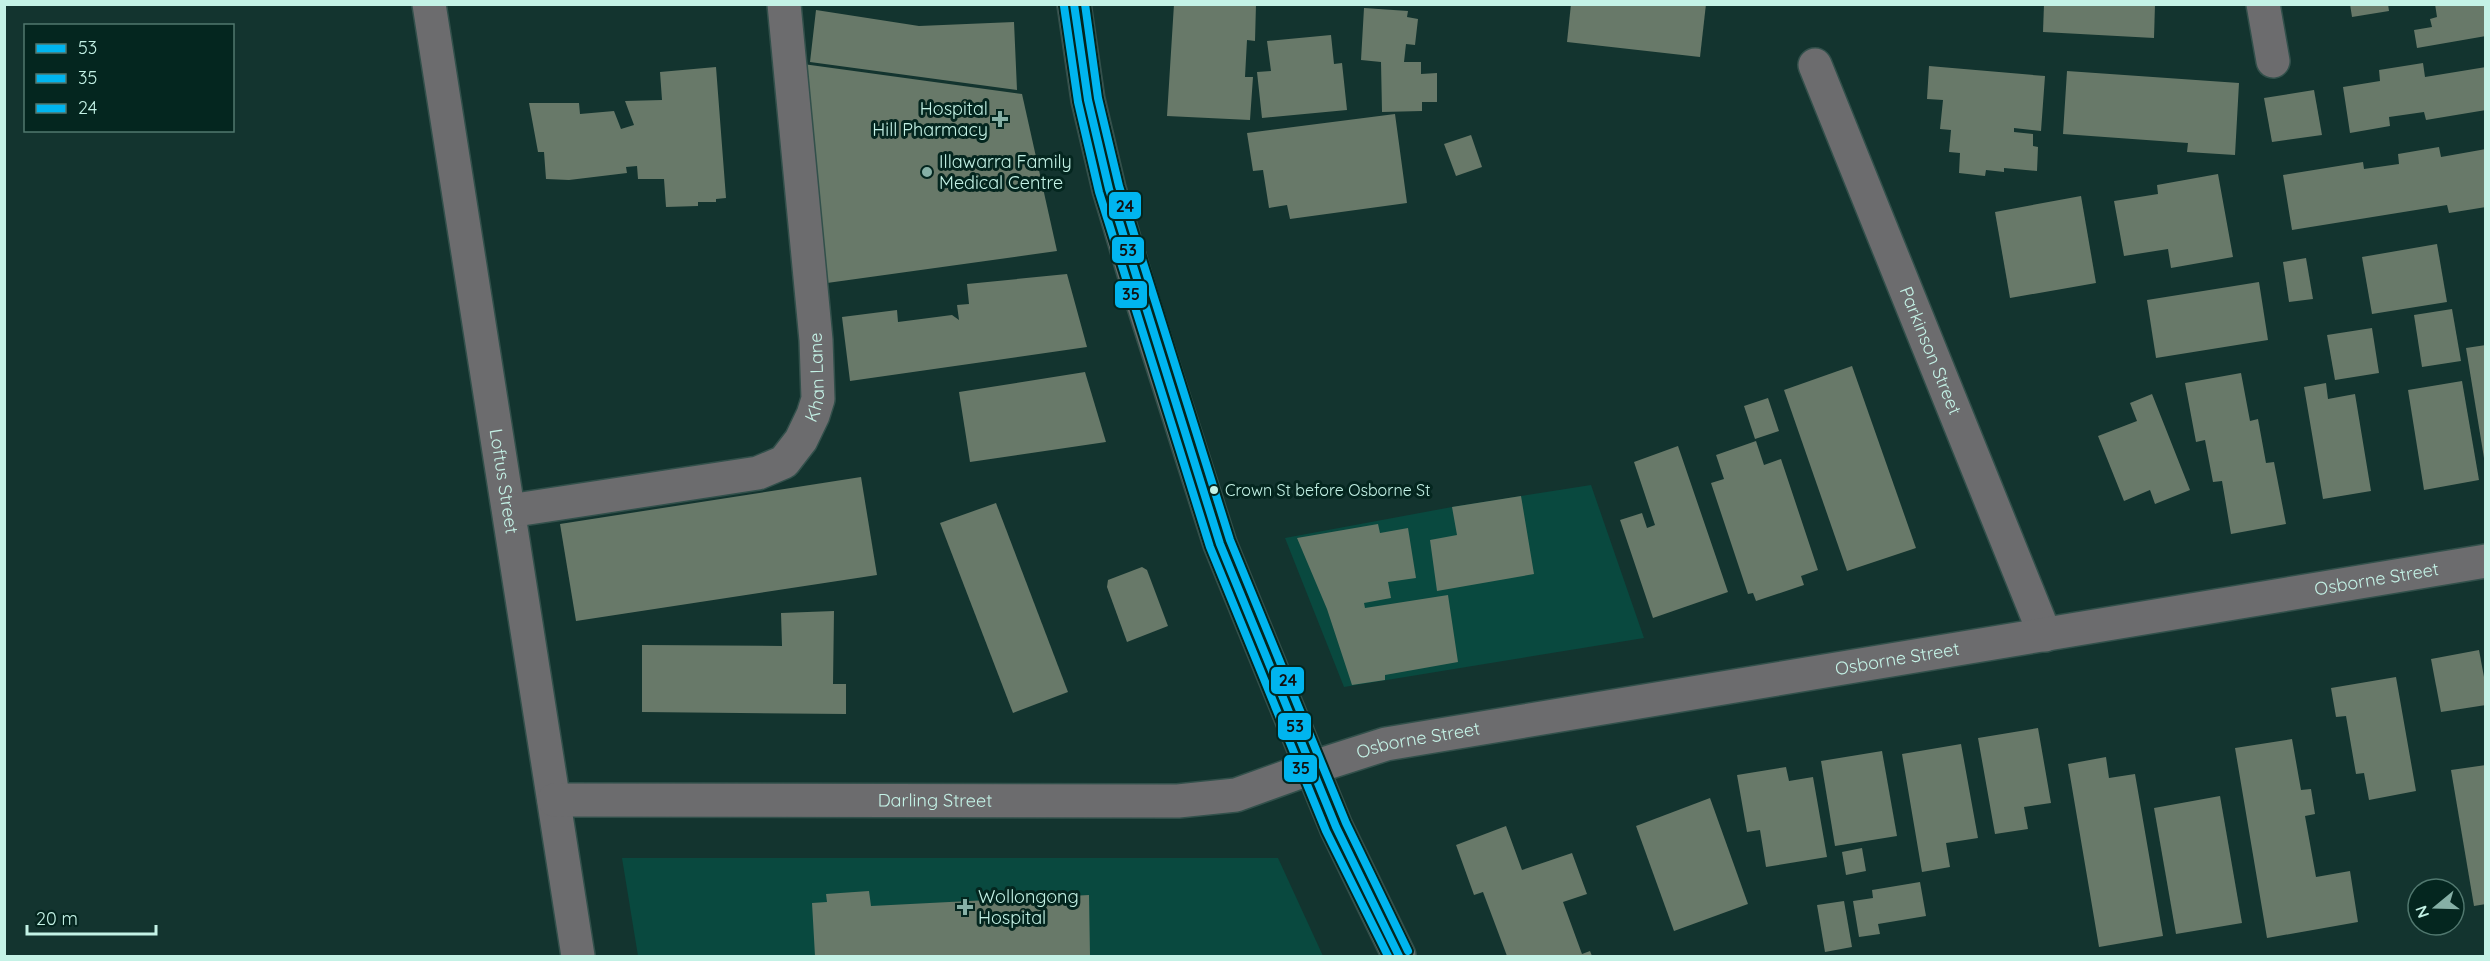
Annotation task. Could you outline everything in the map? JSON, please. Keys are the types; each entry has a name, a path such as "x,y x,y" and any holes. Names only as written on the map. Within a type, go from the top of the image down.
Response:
{"main road":[{"path":"1074,4 1088,100 1109,189 1142,300 1221,544 1336,827 1399,957"}],"street":[{"name":"Loftus Street","path":"429,4 578,957"},
{"name":"Khan Lane","path":"509,511 758,473 784,462 801,440 818,399 816,340 784,4"},
{"path":"2263,4 2273,62"},
{"name":"Parkinson Street","path":"1815,65 2045,635"},
{"name":"Osborne Street","path":"1311,768 1386,744 2486,561"},
{"name":"Darling Street","path":"554,800 1178,801 1236,795 1311,768"}],"shaded area":[{"path":"1591,485 1644,638 1344,687 1285,538 1452,507"},
{"name":"Wollongong Hospital","path":"622,858 1278,858 1323,956 638,956"}],"building":[{"path":"1174,4 1256,4 1255,41 1247,40 1245,77 1253,77 1250,120 1167,116"},
{"path":"1571,4 1706,4 1700,57 1567,42"},
{"path":"2044,4 2155,4 2154,38 2043,32"},
{"path":"2350,4 2388,4 2389,11 2352,17"},
{"path":"2435,4 2486,4 2486,36 2417,48 2414,30 2432,27 2430,19 2437,17"},
{"path":"1364,8 1408,11 1407,17 1418,19 1415,45 1406,44 1404,62 1421,62 1421,74 1437,73 1437,102 1422,102 1422,111 1382,112 1381,62 1361,60"},
{"path":"816,10 919,26 1014,22 1017,90 810,62"},
{"path":"1331,35 1334,64 1342,63 1347,110 1262,118 1257,72 1271,71 1267,41"},
{"path":"2423,63 2425,77 2486,67 2486,110 2426,120 2424,112 2389,117 2390,126 2350,133 2343,87 2380,81 2379,70"},
{"name":"Illawarra Family Medical Centre","path":"803,64 1022,94 1057,251 827,283"},
{"path":"1929,66 2045,76 2041,131 2014,128 2014,132 2033,134 2033,146 2038,147 2037,171 2004,168 2004,172 1986,170 1985,176 1959,173 1960,153 1949,152 1951,130 1940,129 1943,100 1927,99"},
{"path":"716,67 726,198 716,199 716,202 698,202 698,206 666,207 664,179 638,179 637,166 626,167 627,173 569,180 546,179 544,152 538,152 529,103 579,103 580,114 614,111 621,129 634,125 625,101 662,100 660,72"},
{"path":"2067,71 2239,83 2235,155 2187,152 2188,143 2063,134"},
{"path":"2314,90 2322,135 2272,142 2264,98"},
{"path":"1395,114 1407,203 1290,219 1287,205 1269,208 1263,170 1253,171 1247,133"},
{"path":"1471,135 1482,167 1456,176 1444,144"},
{"path":"2439,147 2441,157 2486,149 2486,207 2449,213 2447,205 2292,230 2283,175 2363,162 2364,169 2399,164 2398,154"},
{"path":"2218,174 2233,257 2171,268 2168,249 2124,256 2114,201 2158,194 2157,185"},
{"path":"2081,196 2096,283 2010,298 1995,212"},
{"path":"2437,244 2447,302 2372,314 2362,257"},
{"path":"2306,258 2313,299 2289,302 2283,262"},
{"path":"1067,274 1087,347 850,381 842,317 897,310 898,322 952,315 959,320 957,305 969,304 967,284"},
{"path":"2259,282 2268,340 2156,358 2147,300"},
{"path":"2452,309 2461,361 2422,367 2414,315"},
{"path":"2372,328 2379,373 2335,380 2327,335"},
{"path":"2486,345 2486,458 2484,458 2466,348"},
{"path":"1852,366 1916,548 1847,571 1784,390"},
{"path":"1085,372 1106,442 970,462 959,392"},
{"path":"2241,373 2250,421 2258,419 2266,463 2274,462 2286,524 2231,534 2222,481 2213,482 2205,440 2196,442 2185,383"},
{"path":"2462,381 2479,480 2424,490 2408,390"},
{"path":"2326,383 2328,399 2355,394 2371,491 2323,499 2304,387"},
{"path":"2152,394 2190,490 2155,504 2150,490 2124,501 2098,436 2137,421 2130,403"},
{"path":"1768,398 1779,431 1755,439 1744,406"},
{"path":"1756,441 1764,465 1781,459 1818,570 1801,576 1804,585 1756,601 1753,593 1748,594 1711,483 1724,479 1716,455"},
{"path":"1678,446 1728,592 1653,618 1620,520 1642,513 1647,528 1655,525 1634,462"},
{"path":"861,477 877,575 576,621 560,524"},
{"path":"1521,496 1534,574 1437,591 1430,540 1457,535 1452,507"},
{"path":"996,503 1068,692 1013,713 940,523"},
{"path":"1378,524 1380,533 1408,528 1416,578 1388,582 1391,598 1364,603 1365,608 1448,595 1458,662 1385,675 1385,680 1352,685 1327,609 1297,538"},
{"path":"1142,567 1147,570 1168,626 1127,642 1107,587 1108,580"},
{"path":"834,611 833,684 846,684 846,714 642,712 642,645 782,646 781,613"},
{"path":"2479,650 2486,688 2486,705 2441,712 2431,659"},
{"path":"2396,677 2416,791 2369,800 2364,773 2356,774 2346,716 2336,717 2331,688"},
{"path":"2038,728 2051,803 2024,807 2028,829 1995,834 1978,738"},
{"path":"2292,739 2301,790 2311,789 2315,814 2305,816 2316,877 2350,871 2358,922 2267,938 2235,748"},
{"path":"1961,744 1978,838 1946,843 1950,867 1922,872 1902,754"},
{"path":"1882,751 1897,836 1835,846 1821,761"},
{"path":"2106,757 2109,778 2135,774 2163,936 2099,947 2068,764"},
{"path":"2486,765 2486,904 2474,906 2451,770"},
{"path":"1786,767 1789,781 1813,777 1827,857 1766,867 1760,830 1747,832 1737,775"},
{"path":"2220,796 2242,923 2176,934 2154,808"},
{"path":"1710,798 1748,904 1674,931 1636,826"},
{"path":"1506,826 1522,870 1572,853 1587,894 1563,902 1582,954 1590,951 1592,956 1507,956 1483,892 1474,895 1456,845"},
{"path":"1862,848 1866,871 1846,875 1842,852"},
{"path":"1920,882 1926,916 1878,924 1880,934 1859,937 1853,901 1873,898 1872,890"},
{"path":"869,891 871,906 1089,895 1090,956 815,956 812,903 827,902 826,894"},
{"path":"1844,901 1852,947 1825,952 1817,905"}],"transit line":[{"name":"53","path":"1074,4 1088,100 1109,189 1220,544 1336,827 1399,956"},
{"name":"24","path":"1085,4 1098,98 1119,186 1230,540 1346,823 1408,951"},
{"name":"35","path":"1064,6 1078,102 1099,192 1210,547 1326,831 1388,956"}],"place":[{"name":"Hospital Hill Pharmacy","path":"1000,119"},
{"name":"Illawarra Family Medical Centre","path":"927,172"},
{"name":"Crown St before Osborne St","path":"1214,490"},
{"name":"Wollongong Hospital","path":"965,907"}]}
